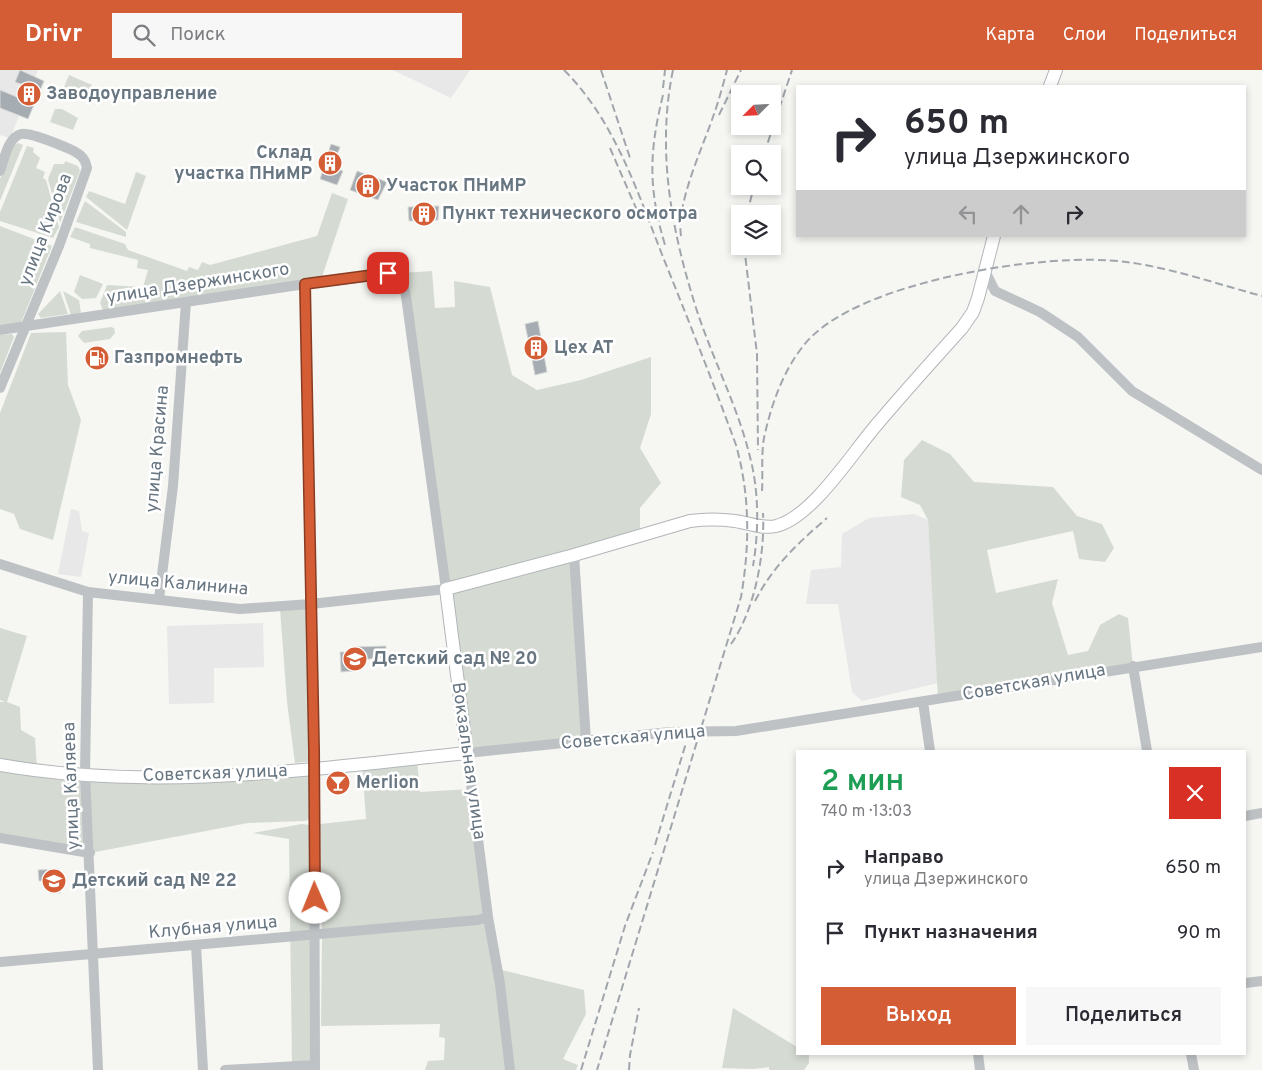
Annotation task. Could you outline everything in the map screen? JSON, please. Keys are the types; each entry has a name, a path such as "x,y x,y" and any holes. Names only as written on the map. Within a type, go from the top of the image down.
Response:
{"main road":[{"path":"1050,85 1056,70"},
{"path":"446,589 574,556 699,520 736,521 764,527 775,526 791,519 825,489 878,422 962,328 973,312 986,273 994,237"},
{"name":"Вокзальная улица","path":"446,589 467,753"},
{"name":"Советская улица","path":"0,765 85,774 164,778 218,777 314,770 467,753"}],"street":[{"name":"улица Кирова","path":"0,171 12,140 21,134 30,135 74,150 81,156 87,168 59,246 0,388"},
{"name":"улица Дзержинского","path":"0,330 305,284 401,273"},
{"name":"Вокзальная улица","path":"401,273 446,589"},
{"path":"986,273 995,292 1040,312 1078,337 1132,391 1262,470"},
{"path":"225,1070 315,1068 314,770 305,284"},
{"name":"улица Красина","path":"159,599 173,486 186,302"},
{"path":"574,556 586,741"},
{"name":"улица Калинина","path":"0,564 88,592 240,609 311,604 446,589"},
{"name":"улица Каляева","path":"88,592 85,774 90,853 98,1070"},
{"name":"Советская улица","path":"467,753 670,732 736,731 923,702 1133,666 1262,647"},
{"path":"1133,666 1147,750"},
{"path":"923,702 930,750"},
{"name":"Вокзальная улица","path":"467,753 488,917 500,984 510,1070"},
{"path":"1246,816 1262,813"},
{"path":"0,838 90,853"},
{"name":"Клубная улица","path":"0,962 315,936 478,920 488,917"},
{"path":"196,946 203,1070"},
{"path":"1246,983 1262,981"},
{"path":"978,1055 980,1070"},
{"path":"1192,1055 1194,1070"}],"shaded area":[{"path":"0,70 38,70 10,138 0,135"},
{"path":"393,70 470,70 451,98"},
{"path":"69,75 92,85 88,96 69,92 64,87"},
{"path":"55,109 62,109 78,118 73,130 50,122"},
{"path":"18,143 23,145 0,201 0,179 14,145"},
{"path":"27,146 34,148 33,152 40,158 36,168 45,172 43,178 46,180 59,227 53,238 0,221 0,212"},
{"path":"65,161 78,166 80,171 60,223 48,179 54,164 64,164"},
{"path":"136,172 146,176 127,230 86,197 89,191 125,204"},
{"path":"332,193 348,199 321,280 103,310 100,303 107,285 143,287 148,270 137,268 138,260 90,248 90,244 70,237 75,227 125,244 128,250 187,271 189,267 198,270 202,262 210,265 317,236"},
{"path":"85,201 126,232 126,237 76,222"},
{"path":"0,226 52,246 21,323 0,326"},
{"path":"432,271 435,308 455,307 454,281 490,287 512,375 537,390 581,380 651,357 651,414 640,448 661,483 640,508 640,536 574,556 586,741 467,753 401,273"},
{"path":"80,275 103,284 96,298 82,299 74,292"},
{"path":"60,291 68,314 41,318 38,314"},
{"path":"63,291 79,300 81,313 71,315"},
{"path":"114,328 115,333 110,339 84,343 78,336 82,331"},
{"path":"66,332 68,385 81,420 53,540 20,529 14,514 0,509 0,413 31,333"},
{"path":"12,334 14,337 0,373 0,335"},
{"path":"922,440 950,454 974,482 1053,487 1077,516 1102,524 1114,548 1105,562 1079,559 1073,531 987,550 996,593 1058,579 1052,603 1068,655 1088,651 1100,625 1119,614 1128,618 1133,666 938,699 928,520 920,505 901,497 904,460"},
{"path":"71,509 79,511 82,531 89,533 81,577 58,574"},
{"path":"914,514 928,520 938,683 862,701 852,692 838,604 806,604 811,570 841,567 842,534 869,518"},
{"path":"309,607 312,761 295,763 287,702 280,609"},
{"path":"263,623 264,667 214,668 214,703 169,704 167,626"},
{"path":"0,628 27,636 7,702 20,707 21,730 35,738 37,769 85,774 314,769 311,818 305,821 248,823 90,853 0,838 0,702 5,702 0,700"},
{"path":"417,760 420,792 470,789 498,969 584,990 586,1014 563,1059 578,1065 576,1070 425,1070 428,1061 444,1060 445,1038 439,1037 440,1024 321,1026 320,824 366,819 362,764"},
{"path":"302,824 310,825 311,1065 292,1065 289,839 253,833"},
{"path":"733,1008 796,1046 796,1055 809,1055 809,1063 804,1070 769,1070 769,1067 754,1069 722,1068"}],"building":[{"name":"Заводоуправление","path":"20,70 44,81 28,119 0,108 0,90 17,97 23,85 15,82"},
{"name":"Склад участка ПНиМР","path":"331,144 340,147 333,167 343,171 337,185 320,179"},
{"name":"Участок ПНиМР","path":"357,171 387,182 378,200 350,190"},
{"name":"Пункт технического осмотра","path":"439,206 438,220 409,221 408,207"},
{"name":"Цех АТ","path":"538,321 547,372 535,375 525,324"},
{"name":"Детский сад № 20","path":"386,646 386,658 353,660 354,671 341,672 340,652 353,652 353,647"},
{"name":"Детский сад № 22","path":"59,869 60,893 50,893 49,881 39,881 38,870"}],"railway":[{"path":"564,70 597,111 611,134 634,182 736,445 744,483 747,520 746,558 741,597 597,1070"},
{"path":"601,70 631,161"},
{"path":"663,88 665,70"},
{"path":"673,70 666,131 669,192 680,252 688,282 710,347 739,420 753,470 757,511 753,566"},
{"path":"681,236 682,208 686,192 716,109 727,70"},
{"path":"719,115 741,70"},
{"path":"767,145 792,70"},
{"path":"663,95 655,134 652,170 659,225 665,245"},
{"path":"610,148 639,215"},
{"path":"749,205 752,195"},
{"path":"745,255 757,354 758,450"},
{"path":"762,491 764,438 774,401 790,366 804,345 829,323 865,303 908,288 955,275 1050,261 1092,260 1126,262 1160,268 1262,296"},
{"path":"731,644 746,615 757,581 762,546 763,513"},
{"path":"755,601 778,566 827,518"},
{"path":"655,845 686,743"},
{"path":"581,1070 625,926 653,852"},
{"path":"629,1070 639,1008"}],"place":[{"name":"Заводоуправление","path":"29,94"},
{"name":"Склад участка ПНиМР","path":"330,163"},
{"name":"Участок ПНиМР","path":"368,186"},
{"name":"Пункт технического осмотра","path":"424,214"},
{"name":"Цех АТ","path":"536,348"},
{"name":"Газпромнефть","path":"97,358"},
{"name":"Детский сад № 20","path":"355,659"},
{"name":"Merlion","path":"338,783"},
{"name":"Детский сад № 22","path":"54,881"}],"route":[{"path":"315,898 305,284 388,273"}]}
